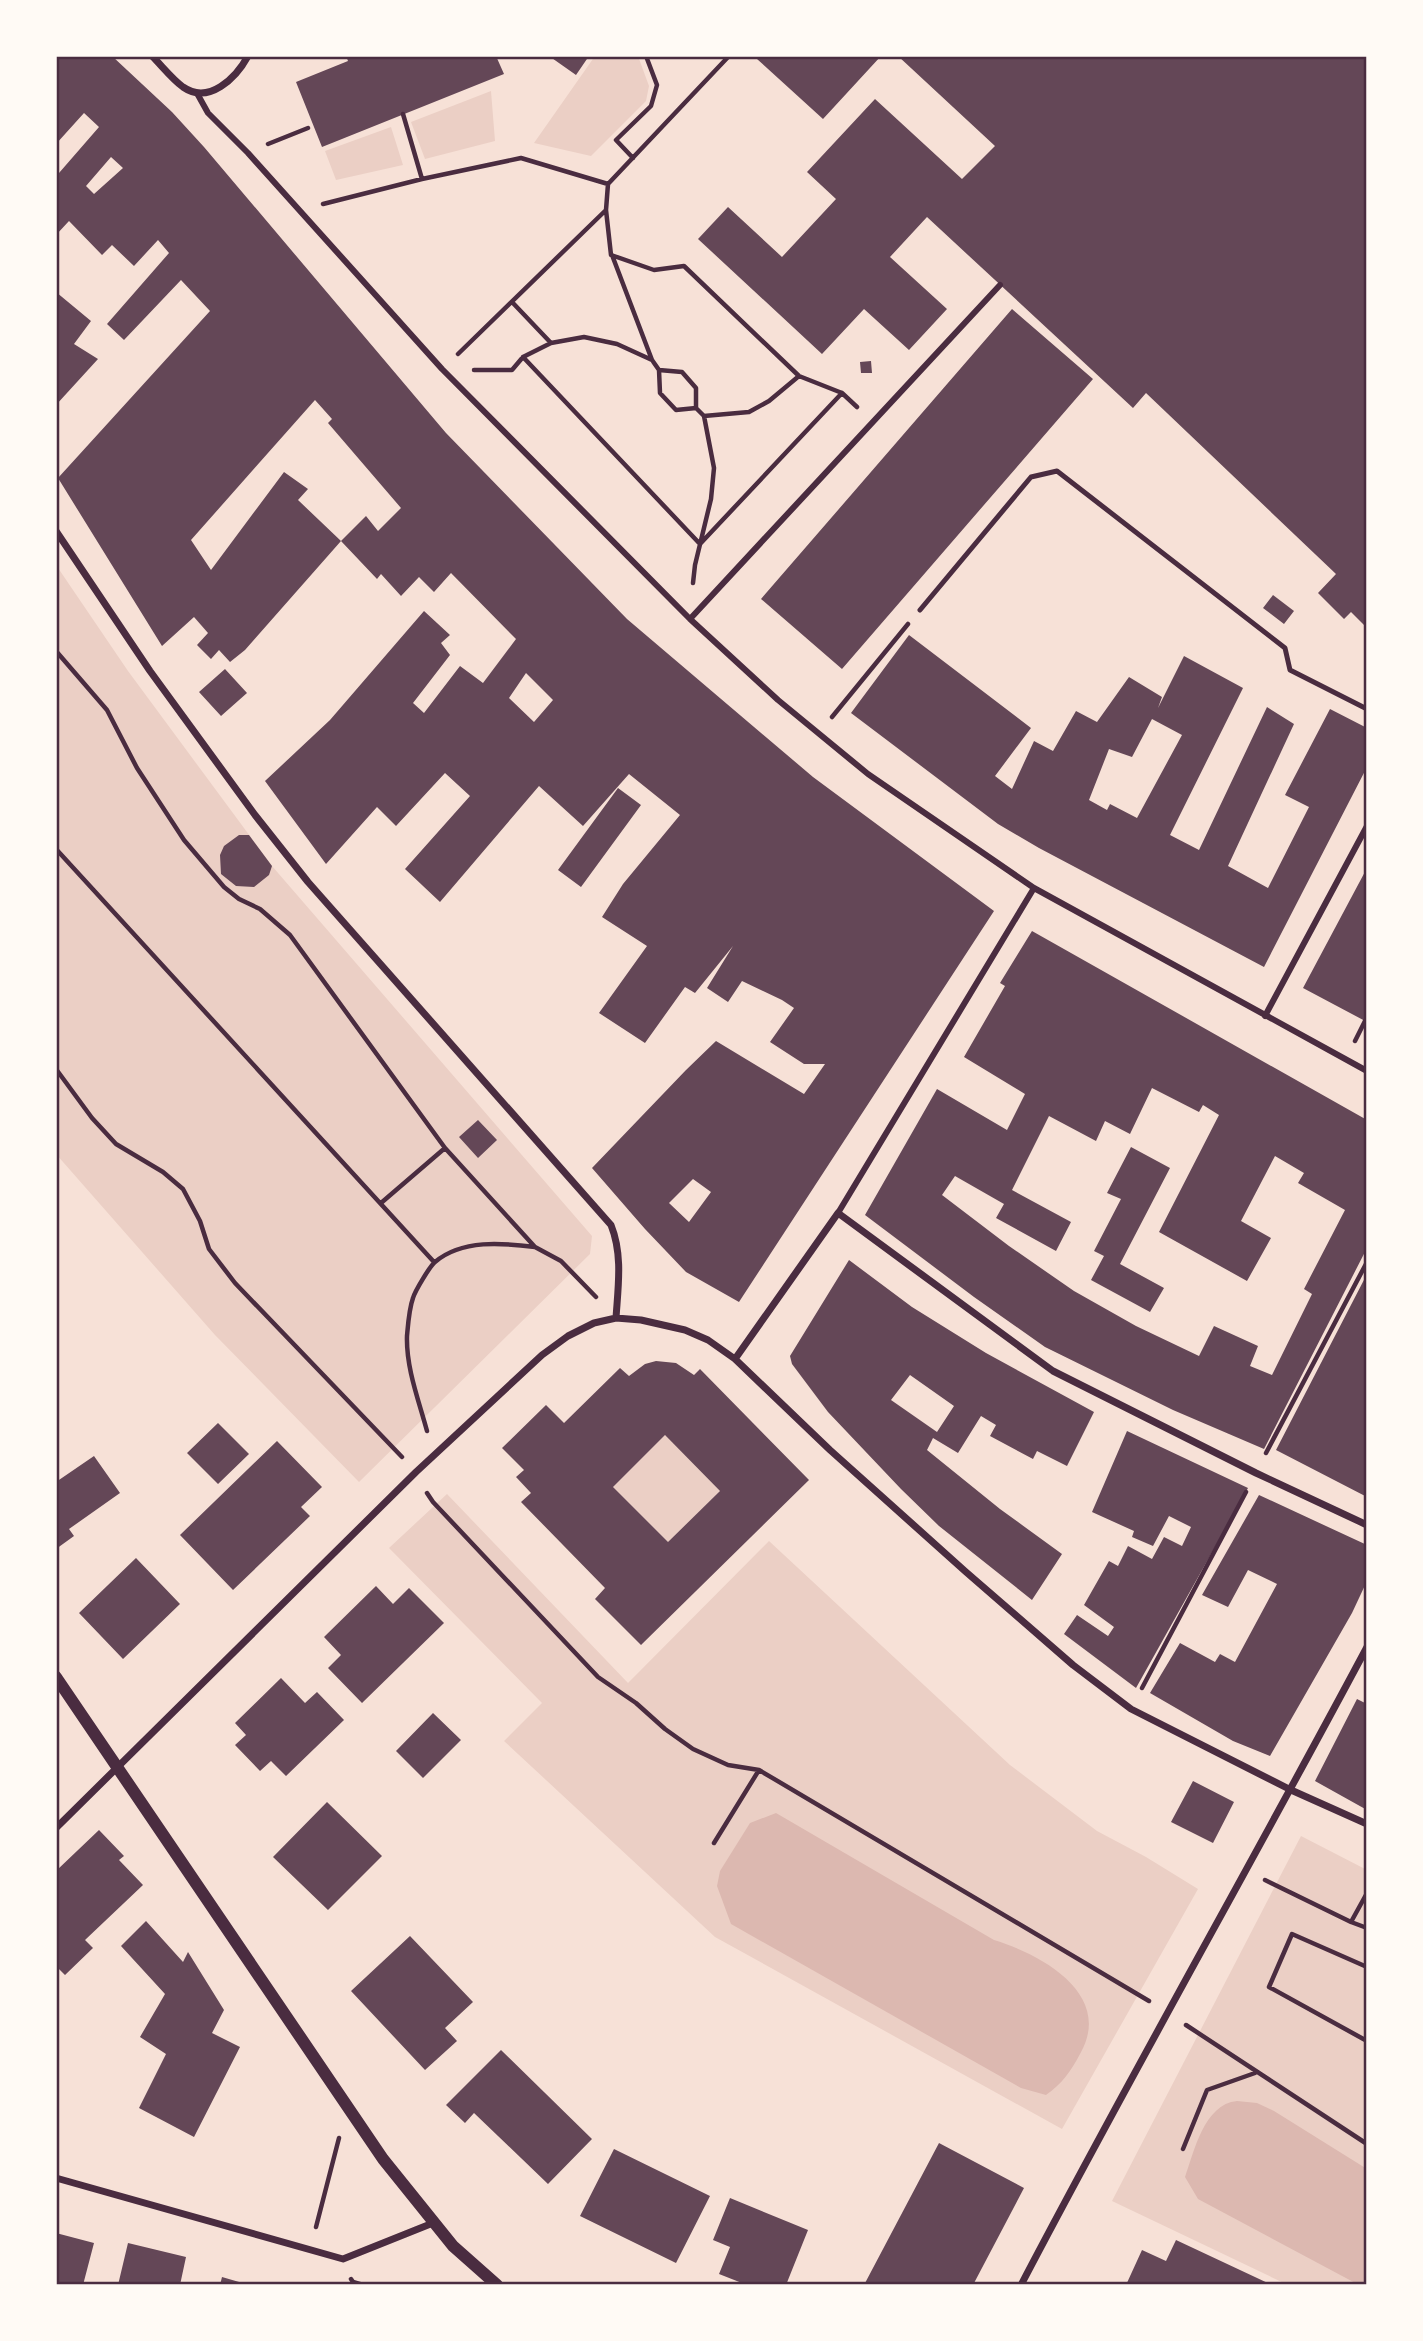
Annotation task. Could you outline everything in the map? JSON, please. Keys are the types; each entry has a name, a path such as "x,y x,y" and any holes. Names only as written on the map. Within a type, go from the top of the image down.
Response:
{"street":[{"path":"152,56 183,88 198,94 213,91 227,82 238,73 248,56"},
{"path":"198,94 208,113 248,153 442,369 690,619 868,774 1034,888 1367,1071"},
{"path":"690,619 1000,285"},
{"path":"56,531 150,671 255,815 308,882 611,1225 617,1240 619,1262 616,1318"},
{"path":"1265,1016 1367,826"},
{"path":"735,1359 838,1213 1034,888"},
{"path":"838,1213 1053,1371 1256,1473 1367,1525"},
{"path":"56,1828 416,1472 542,1355 568,1336 594,1323 616,1318 641,1320 685,1330 708,1340 735,1359 830,1450 1110,1695 1131,1709 1291,1790 1367,1824"},
{"path":"1021,2285 1367,1647"},
{"path":"56,1677 383,2159 461,2255 497,2285"},
{"path":"56,2178 343,2259 433,2223"}],"lane":[{"path":"920,610 1031,477 1057,471 1285,648 1290,670 1367,709"}],"path":[{"path":"633,158 617,140 651,106 657,85 646,56"},
{"path":"696,408 676,410 660,393 659,370 652,360 611,254 606,210 608,184 729,56"},
{"path":"403,114 422,179"},
{"path":"248,153 308,128"},
{"path":"299,209 521,158 608,184"},
{"path":"442,369 606,210"},
{"path":"611,254 654,270 684,266 799,376 842,393 873,422"},
{"path":"512,302 551,343"},
{"path":"442,369 512,370 523,357 551,343 584,337 617,344 652,360"},
{"path":"523,357 700,544"},
{"path":"659,370 682,372 696,388 696,408 704,416 715,468 700,544"},
{"path":"704,416 749,412 769,401 799,376"},
{"path":"700,544 842,393"},
{"path":"819,733 920,610"},
{"path":"56,651 107,710 137,768 184,840 224,887 239,899 260,909 290,935 445,1148 535,1247 561,1261 616,1318"},
{"path":"56,849 434,1262"},
{"path":"56,1069 92,1118 116,1144 163,1172 183,1189 200,1221 209,1249 235,1283 416,1472 433,1502 598,1678 636,1703 693,1749 728,1765 759,1770 1167,2012 1367,2144"},
{"path":"381,1203 445,1148"},
{"path":"434,1455 412,1376 407,1336 413,1298 434,1262 455,1251 481,1244 507,1243 535,1247"},
{"path":"714,1843 759,1770"},
{"path":"1245,1870 1367,1928"},
{"path":"1351,1922 1367,1893"},
{"path":"1367,1967 1292,1934 1269,1987 1367,2041"},
{"path":"1183,2149 1207,2090 1256,2072"},
{"path":"310,2250 347,2106"}],"shaded area":[{"path":"595,56 638,56 649,86 646,101 591,156 534,143"},
{"path":"491,91 495,141 425,159 411,122"},
{"path":"391,127 403,165 336,180 325,151"},
{"path":"56,565 128,671 272,866 592,1236 590,1254 359,1482 215,1335 56,1154"},
{"path":"665,1435 720,1491 668,1542 613,1487"},
{"path":"447,1494 628,1683 769,1541 1010,1765 1097,1831 1198,1889 1062,2129 715,1937 504,1741 542,1703 389,1548"},
{"path":"776,1813 994,1940 1033,1956 1068,1980 1081,1996 1088,2013 1088,2033 1080,2054 1061,2082 1046,2095 1021,2088 731,1924 717,1886 720,1871 750,1823"},
{"path":"1301,1836 1367,1870 1367,2285 1288,2285 1112,2201"},
{"path":"1237,2101 1257,2103 1274,2111 1367,2169 1367,2285 1359,2285 1198,2199 1185,2177 1197,2143 1208,2120 1216,2111"}],"building":[{"path":"56,56 112,56 172,112 204,147 446,433 627,619 813,777 994,911 739,1302 686,1272 592,1168 716,1041 804,1094 825,1064 804,1064 770,1042 794,1008 742,981 728,1002 707,988 733,946 695,993 685,987 645,1043 599,1013 647,946 602,917 623,884 680,815 629,774 583,826 539,786 440,902 405,869 470,796 445,773 396,826 377,807 326,864 265,781 330,720 424,611 450,635 441,643 450,655 413,703 424,713 460,666 483,683 516,639 451,573 434,592 419,577 401,596 381,574 377,579 341,541 245,650 230,662 219,650 211,659 197,645 208,633 194,617 162,646 58,478 210,311 181,280 124,340 107,324 169,253 158,240 134,266 112,245 102,255 69,221 56,235 56,170 59,173 99,127 84,113 56,144","holes":["111,157 123,168 94,194 86,186","315,400 332,419 328,423 401,508 378,531 366,516 341,541 298,500 308,489 284,472 211,570 191,540","526,673 553,700 534,722 509,698","693,1179 711,1192 689,1222 669,1203"]},
{"path":"346,56 496,56 504,74 322,147 296,82 348,61"},
{"path":"549,56 589,56 576,75"},
{"path":"760,56 881,56 823,119 757,59"},
{"path":"898,56 1367,56 1367,628 1351,612 1344,619 1318,593 1336,574 1146,393 1133,408 927,217 890,257 947,309 909,350 864,309 822,354 698,239 728,207 782,257 836,199 807,172 875,99 962,179 995,146"},
{"path":"56,292 91,321 74,344 98,359 56,405"},
{"path":"1012,309 1093,379 842,669 761,599"},
{"path":"871,361 872,373 861,373 860,362"},
{"path":"1273,595 1294,611 1284,624 1263,608"},
{"path":"909,635 1031,728 995,776 1012,789 1034,741 1053,751 1076,711 1097,722 1129,677 1162,697 1158,708 1184,656 1243,688 1170,835 1199,850 1267,707 1294,724 1228,866 1268,888 1309,807 1285,795 1330,709 1367,728 1367,767 1264,967 998,824 851,713","holes":["1152,719 1182,735 1137,818 1110,804 1107,810 1089,800 1109,749 1132,757"]},
{"path":"225,669 247,693 221,716 199,692"},
{"path":"618,788 641,805 581,887 558,870"},
{"path":"239,835 249,835 272,866 269,875 254,887 236,886 221,874 220,855 224,846"},
{"path":"1367,868 1367,1022 1303,988"},
{"path":"1032,931 1367,1120 1367,1248 1264,1449 1173,1410 1045,1347 865,1215 937,1089 1007,1130 1025,1094 964,1057 1005,986 1000,983","holes":["1152,1088 1199,1112 1203,1105 1219,1115 1159,1232 1247,1281 1271,1238 1241,1221 1275,1156 1304,1173 1298,1183 1345,1210 1304,1289 1312,1294 1272,1375 1250,1366 1258,1346 1214,1326 1199,1356 1136,1326 1074,1291 942,1195 955,1176 1004,1204 996,1218 1056,1251 1071,1222 1012,1190 1049,1116 1096,1141 1105,1121 1130,1134"]},
{"path":"478,1120 497,1140 478,1158 459,1137"},
{"path":"1131,1147 1170,1168 1120,1264 1164,1288 1150,1312 1091,1280 1104,1256 1094,1251 1121,1199 1107,1193"},
{"path":"849,1260 912,1307 986,1353 1094,1412 1067,1466 1037,1451 1033,1459 990,1436 996,1425 981,1416 958,1453 933,1438 927,1450 1000,1509 1062,1554 1032,1600 939,1526 901,1489 828,1412 792,1364 790,1356","holes":["910,1375 954,1406 937,1432 891,1400"]},
{"path":"1367,1274 1367,1497 1276,1450"},
{"path":"656,1361 676,1363 694,1375 700,1369 809,1480 641,1645 595,1599 605,1588 521,1502 531,1493 516,1477 524,1470 502,1448 546,1405 564,1423 620,1368 629,1376 645,1364","holes":["665,1435 720,1491 668,1542 613,1487"]},
{"path":"218,1423 249,1454 218,1484 187,1453"},
{"path":"1127,1431 1248,1488 1136,1688 1064,1634 1077,1615 1108,1636 1114,1627 1084,1605 1109,1561 1118,1566 1128,1546 1152,1559 1164,1537 1182,1546 1191,1527 1169,1516 1153,1546 1132,1537 1134,1531 1092,1512"},
{"path":"277,1441 322,1487 301,1507 310,1516 233,1590 180,1535"},
{"path":"94,1456 120,1493 69,1529 74,1536 56,1549 56,1482"},
{"path":"1259,1495 1367,1545 1367,1581 1352,1613 1270,1756 1233,1741 1150,1693 1180,1643 1215,1662 1220,1654 1235,1662 1277,1584 1248,1570 1228,1607 1202,1595"},
{"path":"136,1558 180,1604 123,1659 79,1613"},
{"path":"376,1586 393,1604 409,1588 444,1623 362,1703 328,1668 341,1655 324,1637"},
{"path":"281,1678 305,1703 317,1692 344,1720 286,1776 271,1761 260,1771 235,1745 246,1735 235,1723"},
{"path":"1357,1699 1367,1704 1367,1810 1315,1781"},
{"path":"433,1713 461,1740 423,1778 396,1751"},
{"path":"1193,1781 1234,1802 1213,1843 1171,1822"},
{"path":"327,1802 382,1856 328,1910 273,1857"},
{"path":"99,1830 124,1856 119,1860 143,1885 85,1940 93,1948 65,1975 56,1966 56,1871"},
{"path":"146,1921 183,1962 188,1952 224,2010 212,2033 240,2047 194,2137 139,2108 166,2054 140,2037 165,1994 121,1946"},
{"path":"410,1936 473,2002 445,2028 457,2041 425,2070 351,1991"},
{"path":"501,2050 592,2139 548,2184 474,2113 465,2123 446,2105"},
{"path":"939,2143 1024,2188 973,2285 864,2285"},
{"path":"614,2149 710,2196 676,2263 580,2216"},
{"path":"730,2198 808,2230 786,2285 747,2285 719,2274 730,2247 713,2240"},
{"path":"56,2233 94,2243 83,2285 56,2285"},
{"path":"1176,2240 1272,2285 1126,2285 1142,2250 1166,2261"},
{"path":"128,2243 186,2257 180,2285 118,2285"},
{"path":"222,2277 246,2284 246,2285 220,2285"}]}
